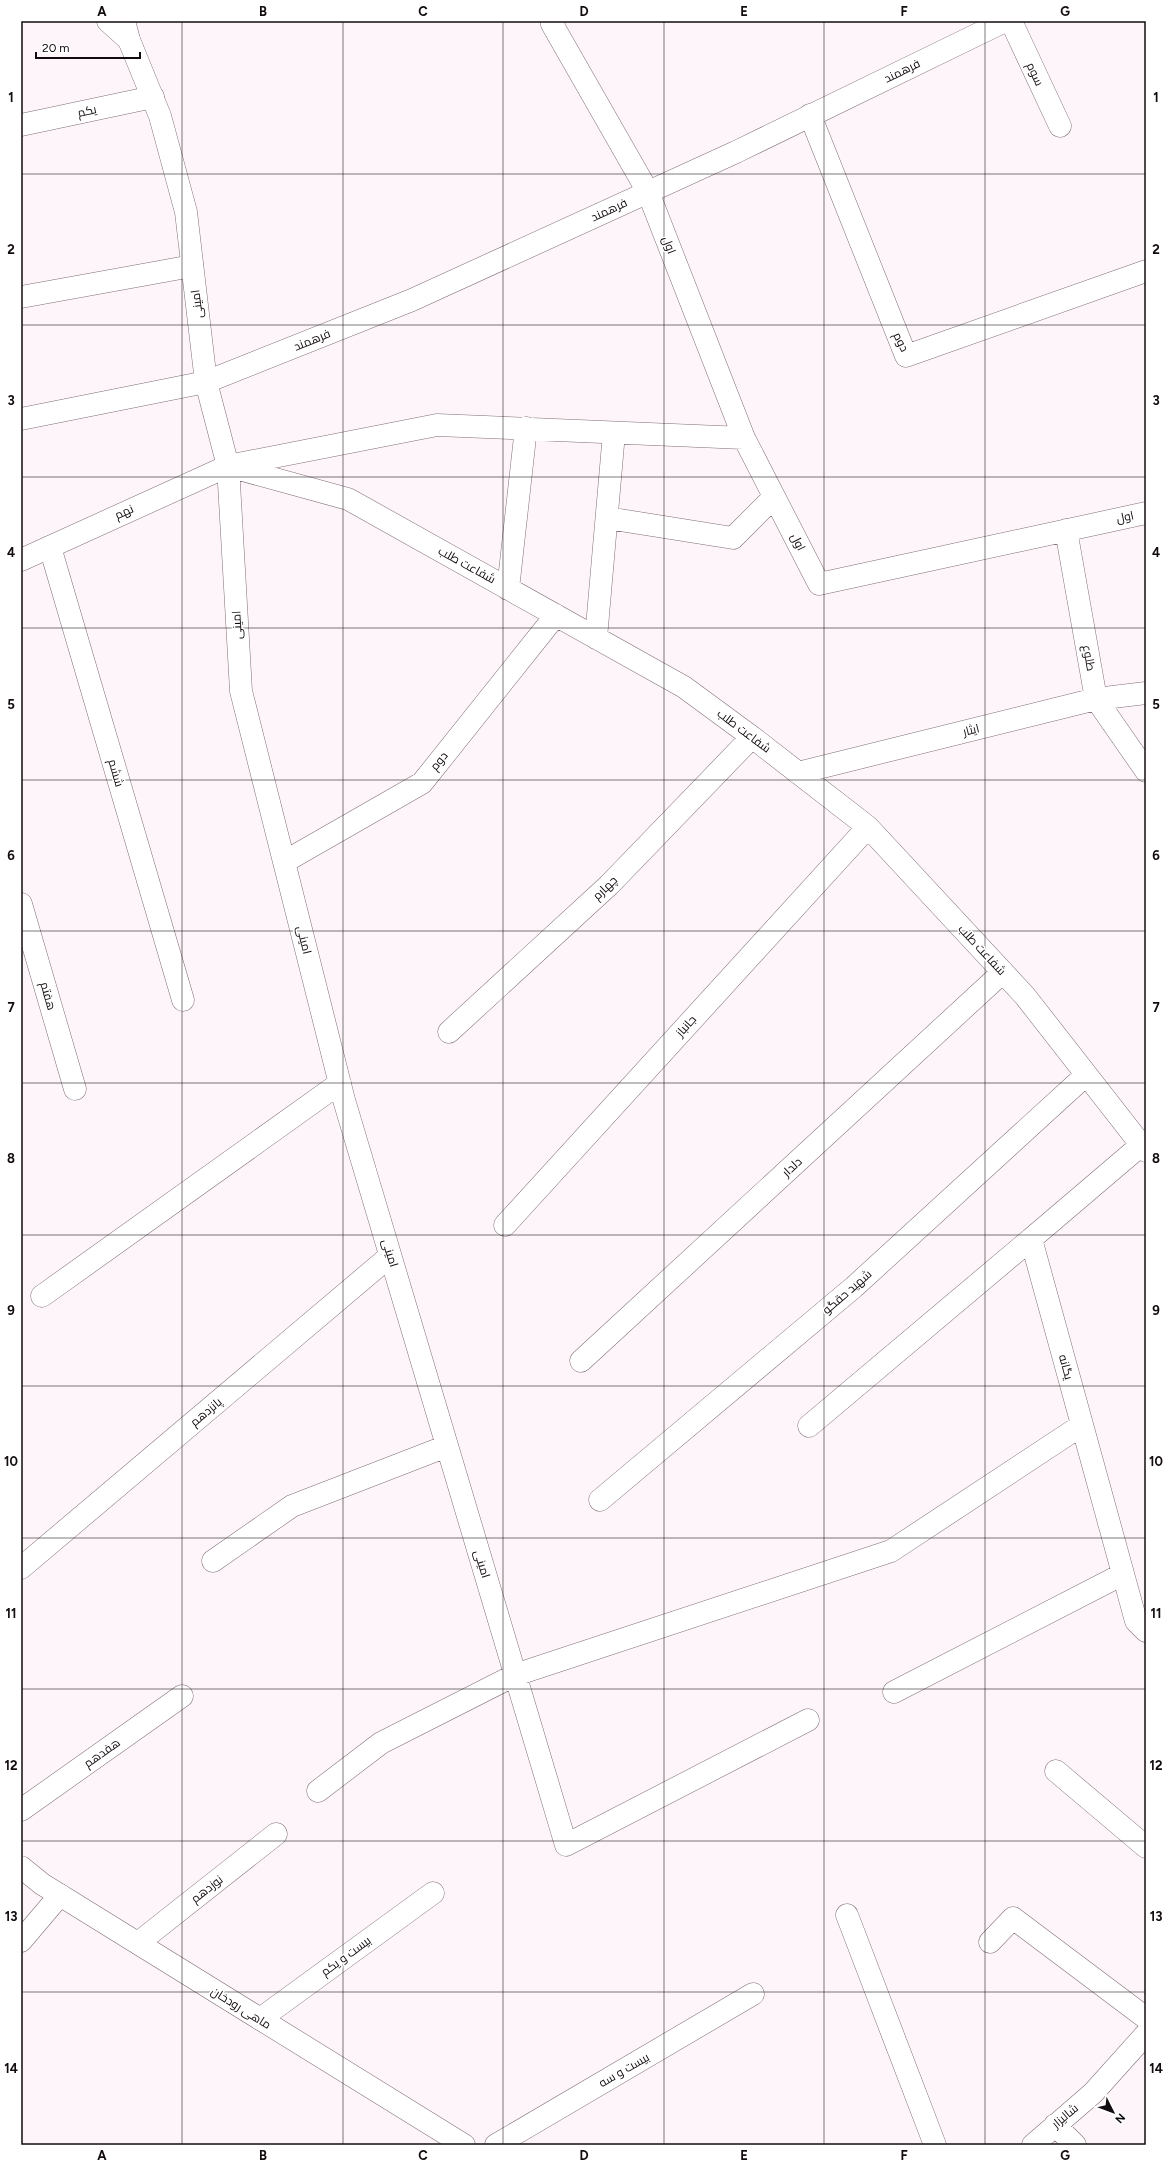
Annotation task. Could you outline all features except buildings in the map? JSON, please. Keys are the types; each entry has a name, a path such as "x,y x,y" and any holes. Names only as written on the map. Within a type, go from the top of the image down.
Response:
{"street":[{"path":"108,21 126,31"},
{"name":"اول","path":"554,21 552,24 648,192 744,438 819,584 1146,513"},
{"name":"فرهمند","path":"21,419 206,382 412,300 648,192 1004,21"},
{"name":"سوم","path":"1011,21 1060,126"},
{"name":"امینی","path":"126,31 153,97 186,212 206,382 228,466 241,691 340,1083 390,1256 566,1845 808,1720"},
{"name":"یکم","path":"21,125 153,97"},
{"name":"دوم","path":"810,115 906,356 1146,271"},
{"path":"21,297 192,266"},
{"name":"نهم","path":"21,560 228,466 437,425 744,438"},
{"path":"508,588 526,428"},
{"path":"596,638 614,433"},
{"name":"شفاعت طلب","path":"228,466 348,499 684,687 752,737 868,827 1026,996 1086,1075 1144,1146"},
{"path":"607,518 733,538 774,497"},
{"name":"طلوع","path":"1066,530 1096,699 1146,771"},
{"name":"ششم","path":"50,547 183,1000"},
{"name":"دوم","path":"284,862 422,783 556,615"},
{"name":"ایثار","path":"798,773 1096,699 1146,693"},
{"name":"چهارم","path":"449,1032 609,885 752,737"},
{"name":"جانباز","path":"505,1225 868,827"},
{"name":"هفتم","path":"21,904 75,1089"},
{"name":"دلدار","path":"581,1361 1003,972"},
{"name":"شهید حقگو","path":"600,1500 854,1287 1086,1075"},
{"path":"42,1296 340,1083"},
{"path":"809,1426 1144,1146"},
{"name":"یگانه","path":"1031,1239 1136,1621 1146,1631"},
{"name":"پانزدهم","path":"21,1568 390,1256"},
{"path":"318,1791 381,1744 515,1675 891,1551 1082,1425"},
{"path":"214,1561 292,1506 447,1446"},
{"path":"894,1692 1123,1574"},
{"name":"هفدهم","path":"21,1810 182,1696"},
{"path":"1056,1771 1146,1847"},
{"name":"نوزدهم","path":"138,1943 276,1834"},
{"name":"ماهی رودخان","path":"21,1867 42,1884 464,2145"},
{"name":"بیست و یکم","path":"260,2019 432,1893"},
{"path":"21,1941 60,1895"},
{"path":"847,1914 935,2145"},
{"path":"990,1942 1013,1918 1146,2018"},
{"name":"بیست و سه","path":"496,2145 753,1994"},
{"name":"شالیزار","path":"1033,2145 1093,2093 1146,2034"},
{"path":"1055,2125 1076,2145"}]}
